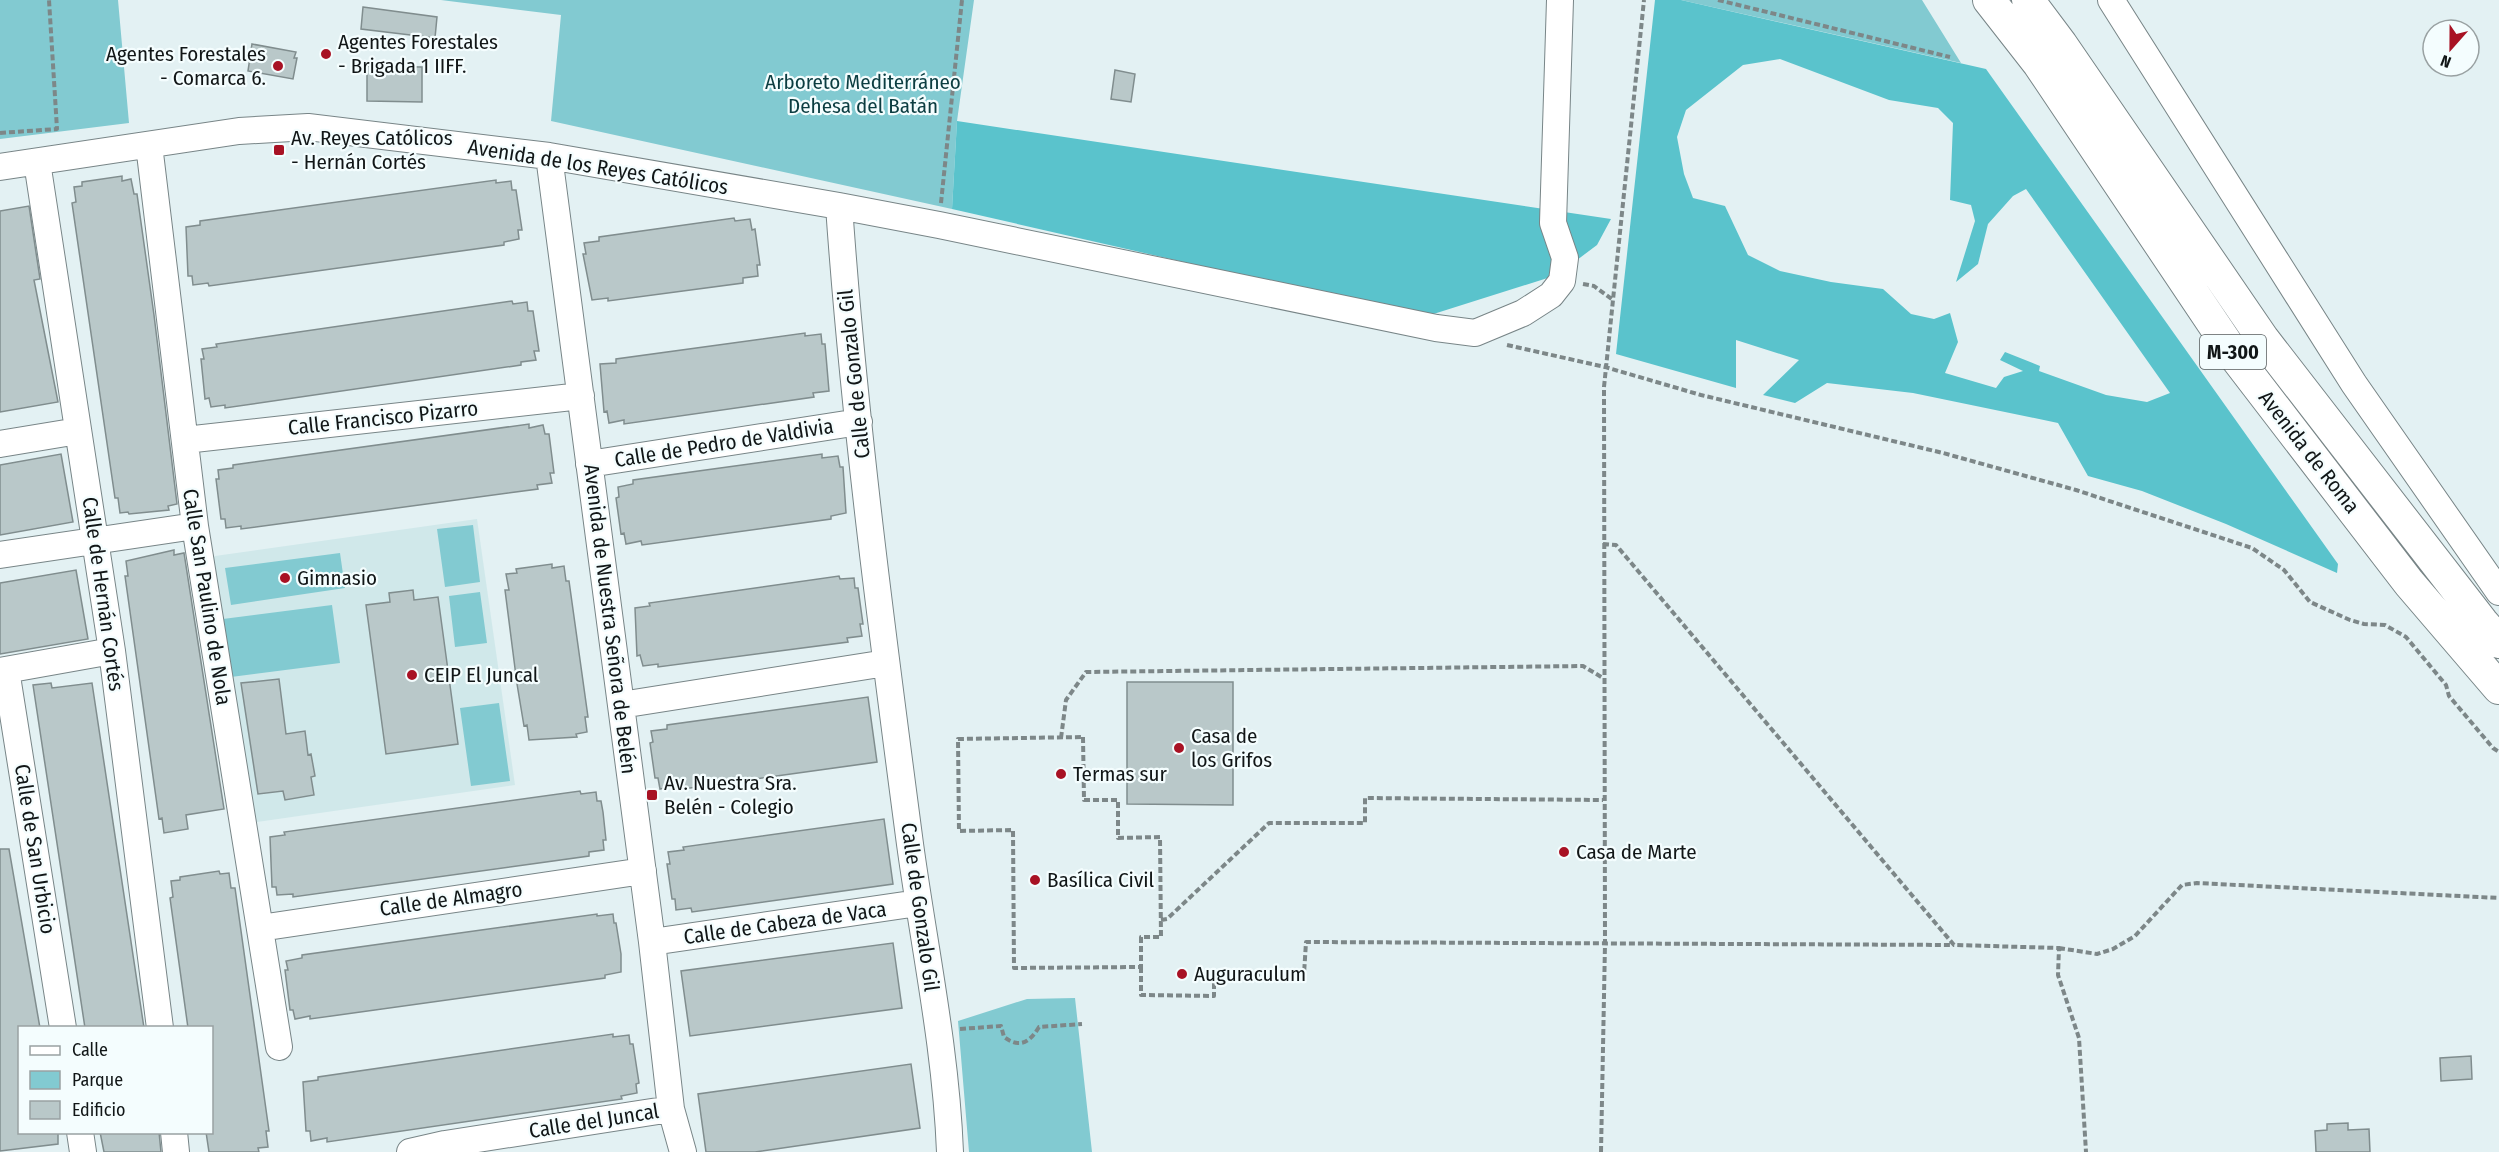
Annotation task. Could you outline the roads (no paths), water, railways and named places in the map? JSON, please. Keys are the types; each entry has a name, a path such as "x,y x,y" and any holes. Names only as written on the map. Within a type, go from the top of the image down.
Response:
{"main road":[{"name":"Avenida de Roma","path":"1989,0 2039,64 2237,359 2409,583 2499,688"},
{"name":"Avenida de Roma","path":"2028,0 2061,44 2263,339 2481,622 2499,642"}],"street":[{"name":"Avenida de los Reyes Católicos","path":"0,167 238,131 308,127 549,156 839,206 1436,328 1475,333 1523,313 1551,295 1562,281 1565,258 1553,223 1560,0"},
{"path":"2111,0 2354,384 2499,592"},
{"name":"Calle San Paulino de Nola","path":"149,145 195,526 279,1047"},
{"name":"Avenida de Nuestra Señora de Belén","path":"549,156 643,871 671,1109 682,1152"},
{"name":"Calle de Hernán Cortés","path":"38,162 96,540 160,1026"},
{"name":"Calle de Gonzalo Gil","path":"839,206 844,297 886,663 918,903 948,1103 950,1152"},
{"name":"Calle Francisco Pizarro","path":"185,440 581,396"},
{"name":"Calle de Pedro de Valdivia","path":"590,464 859,422"},
{"path":"0,444 78,431"},
{"path":"0,555 195,526"},
{"path":"3,671 111,651"},
{"path":"621,705 886,663"},
{"name":"Calle de San Urbicio","path":"3,671 63,1026"},
{"name":"Calle de Almagro","path":"260,928 643,871"},
{"name":"Calle de Cabeza de Vaca","path":"652,942 918,903"},
{"name":"Calle del Juncal","path":"410,1152 445,1144 671,1109"},
{"path":"80,1134 83,1152"},
{"path":"174,1134 176,1152"}],"place":[{"name":"Agentes Forestales - Brigada 1 IIFF.","path":"326,54"},
{"name":"Agentes Forestales - Comarca 6.","path":"278,66"},
{"name":"Av. Reyes Católicos - Hernán Cortés","path":"279,150"},
{"name":"Gimnasio","path":"285,578"},
{"name":"CEIP El Juncal","path":"412,675"},
{"name":"Casa de los Grifos","path":"1179,748"},
{"name":"Termas sur","path":"1061,774"},
{"name":"Av. Nuestra Sra. Belén - Colegio","path":"652,795"},
{"name":"Casa de Marte","path":"1564,852"},
{"name":"Basílica Civil","path":"1035,880"},
{"name":"Auguraculum","path":"1182,974"}],"park label":[{"name":"Arboreto Mediterráneo Dehesa del Batán","path":"863,94"}]}
